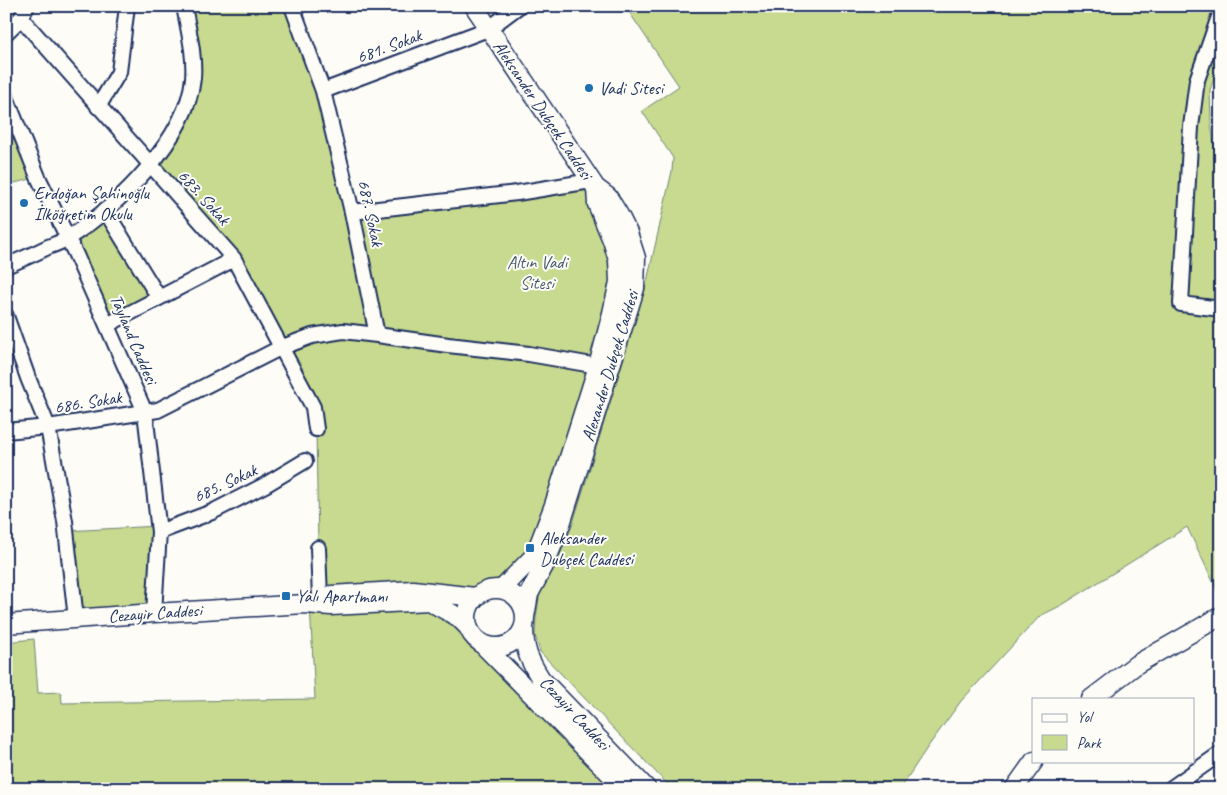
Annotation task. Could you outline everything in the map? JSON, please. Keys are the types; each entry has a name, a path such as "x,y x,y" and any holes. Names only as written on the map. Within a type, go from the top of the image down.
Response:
{"main road":[{"name":"Aleksander Dubçek Caddesi","path":"474,6 594,184"},
{"name":"Alexander Dubçek Caddesi","path":"502,589 535,555 554,505 598,366 619,282 618,260 597,204 594,184"},
{"name":"Alexander Dubçek Caddesi","path":"524,622 529,594 545,564 561,524 635,288 636,258 628,233 608,197 594,184"},
{"path":"502,589 519,599 524,608 524,622 519,635 513,642 495,647 480,642 471,634 466,614 469,605 483,591 502,589"},
{"name":"Cezayir Caddesi","path":"403,596 413,590 475,597"},
{"name":"Cezayir Caddesi","path":"6,624 403,596 429,601 451,613 468,627"},
{"path":"1092,698 1137,664 1221,616"},
{"name":"Cezayir Caddesi","path":"524,622 524,644 534,685 625,789"},
{"name":"Cezayir Caddesi","path":"480,642 534,685 647,789"},
{"path":"1014,789 1033,762"}],"street":[{"path":"98,107 120,72 127,6"},
{"path":"6,266 67,239 105,210 150,166 185,112 190,94 193,60 184,6"},
{"name":"687. Sokak","path":"292,6 323,91 352,212 377,335"},
{"name":"681. Sokak","path":"323,91 488,29 519,6"},
{"path":"1221,11 1197,80 1190,127 1181,304 1221,309"},
{"path":"6,34 24,12"},
{"name":"683. Sokak","path":"24,12 98,107 234,259 313,407 316,429"},
{"name":"Tayland Caddesi","path":"6,98 38,177 76,255 144,412 159,532 154,613"},
{"path":"352,212 594,184"},
{"path":"105,210 159,298"},
{"path":"107,325 234,259"},
{"path":"1198,306 1221,302"},
{"path":"6,316 48,427 64,521 76,619"},
{"path":"280,348 312,336 343,331 528,354 598,366"},
{"name":"686. Sokak","path":"6,431 48,427 158,410 280,348"},
{"name":"685. Sokak","path":"159,532 212,512 305,462"},
{"path":"318,548 320,601"},
{"path":"1179,787 1221,753"}],"green space":[{"name":"Altın Vadi Sitesi","path":"184,6 292,6 353,211 591,181 618,260 554,505 518,574 493,588 327,595 318,548 316,429 313,407 234,259 150,166 190,94"},
{"path":"625,6 1221,6 1221,58 1210,90 1211,122 1221,198 1221,593 1219,594 1187,527 1062,605 1040,616 961,701 900,789 672,789 540,652 535,635 541,585 555,566 572,526 645,290 672,171 673,158 642,111 679,86"},
{"path":"6,118 31,179 6,185"},
{"path":"105,210 159,298 107,325 67,239"},
{"path":"158,526 154,613 76,619 66,531"},
{"path":"429,601 471,634 625,789 6,789 6,642 34,639 38,693 61,692 62,703 315,699 310,605"}],"place":[{"name":"Vadi Sitesi","path":"589,88"},
{"name":"Erdoğan Şahinoğlu İlköğretim Okulu","path":"24,203"},
{"name":"Aleksander Dubçek Caddesi","path":"530,548"},
{"name":"Yalı Apartmanı","path":"286,596"}]}
